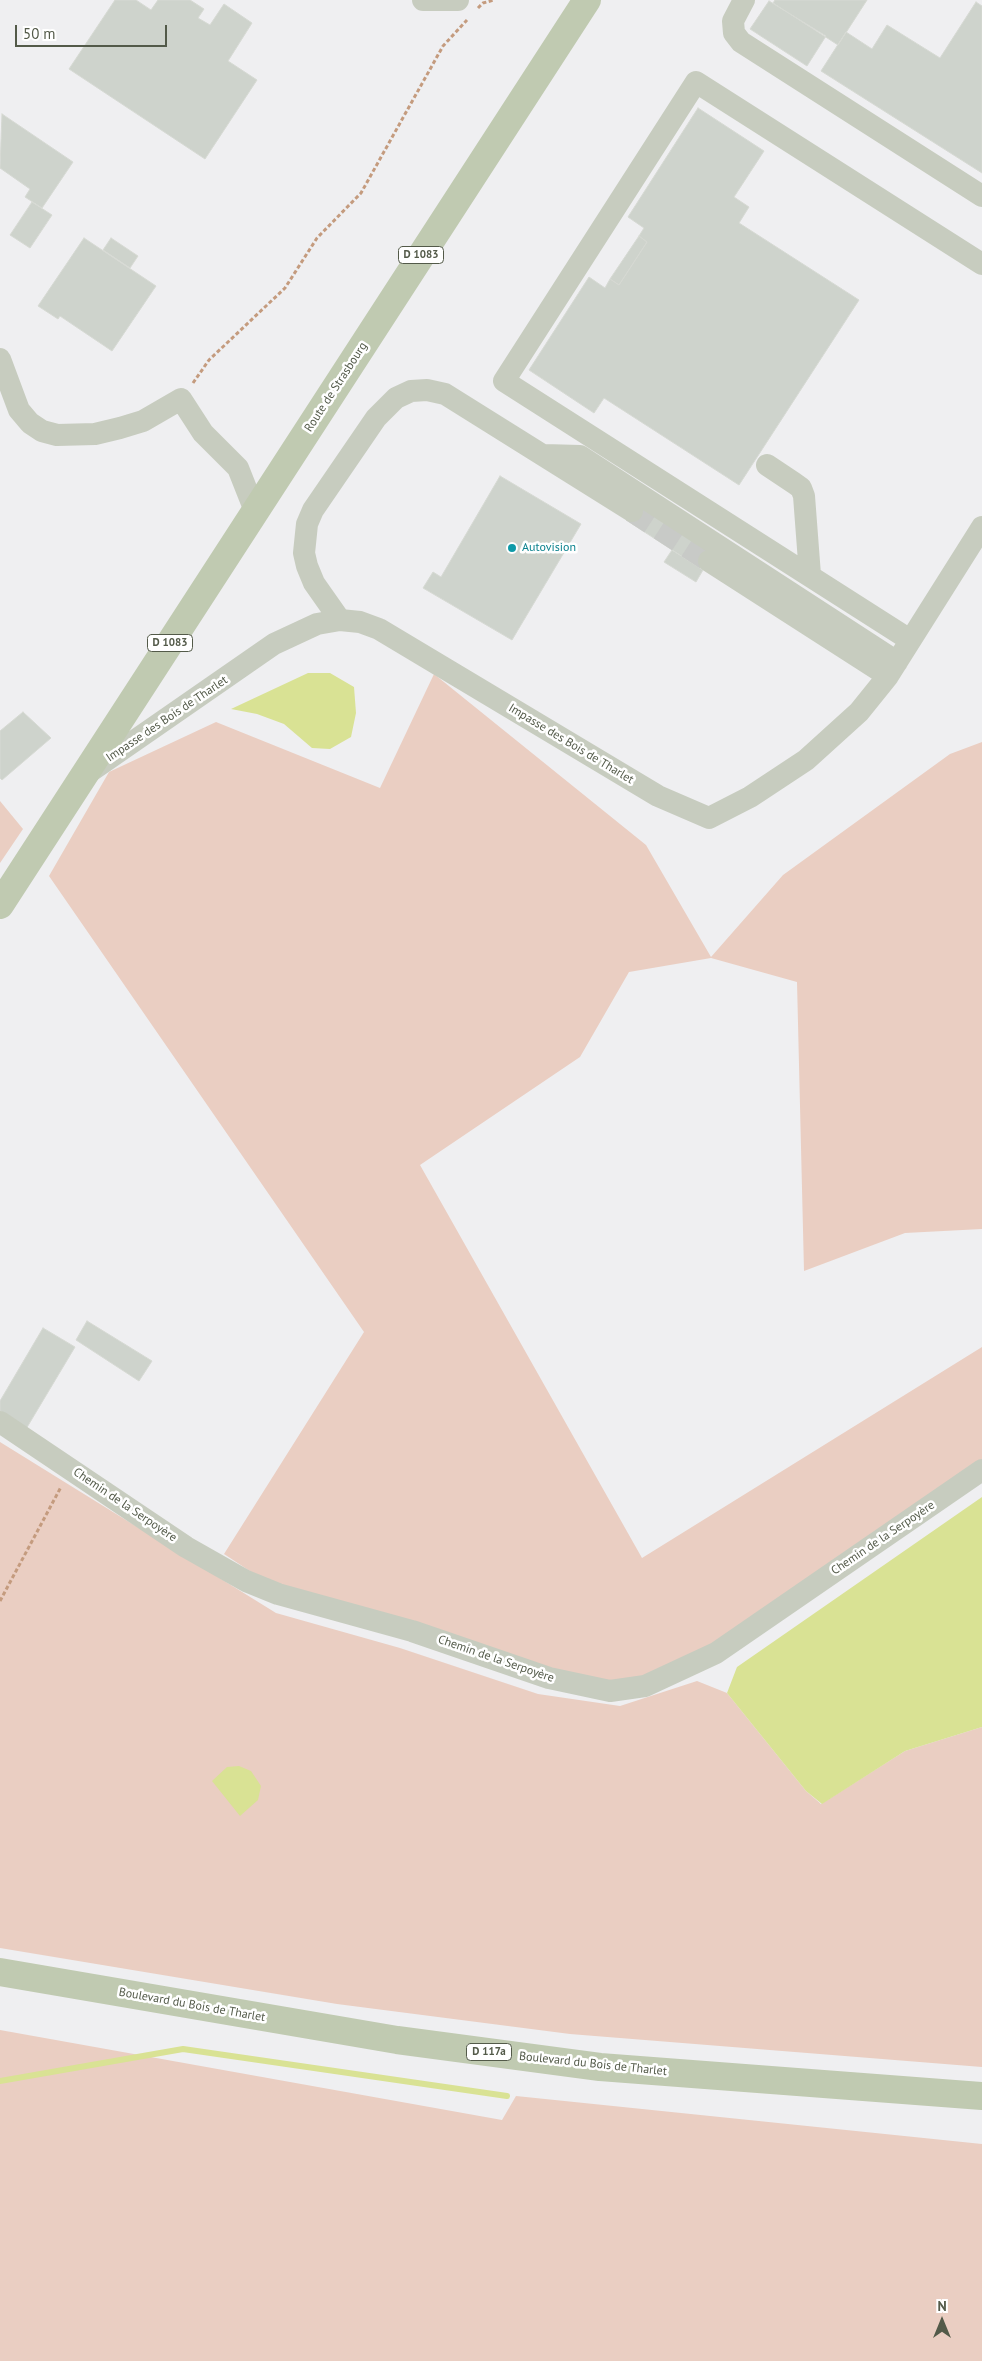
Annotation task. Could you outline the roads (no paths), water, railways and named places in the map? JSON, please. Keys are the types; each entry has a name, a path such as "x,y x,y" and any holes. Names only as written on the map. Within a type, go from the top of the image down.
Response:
{"main road":[{"name":"Route de Strasbourg","path":"85,775 588,0"},
{"name":"D 1083","path":"0,905 85,775"},
{"name":"Boulevard du Bois de Tharlet","path":"0,1972 397,2040 590,2065 982,2096"}],"street":[{"path":"423,0 468,9"},
{"path":"744,0 734,21 734,33 741,42 982,196"},
{"path":"910,640 504,381 696,82 982,264"},
{"path":"0,359 11,394 19,410 30,423 42,431 57,436 95,434 120,428 143,421 180,399 203,433 238,468 255,511"},
{"path":"340,620 314,583 307,566 304,553 307,524 313,510 371,426 396,398 411,391 427,390 445,394 632,511"},
{"path":"543,455 580,456 892,669"},
{"path":"767,465 801,488 804,496 810,575"},
{"name":"Impasse des Bois de Tharlet","path":"85,775 274,644 317,624 340,620 360,622 380,629 658,796 709,818 750,797 806,760 859,712 892,669 982,527"},
{"path":"709,561 892,669"},
{"name":"Chemin de la Serpoyère","path":"0,1422 186,1547 254,1585 278,1594 412,1631 549,1678 610,1691 645,1686 716,1653 982,1470"}],"waterway":[{"path":"0,2081 183,2049 507,2096"}],"tunnel":[{"path":"632,511 709,561"}],"place":[{"name":"Autovision","path":"512,548"}]}
